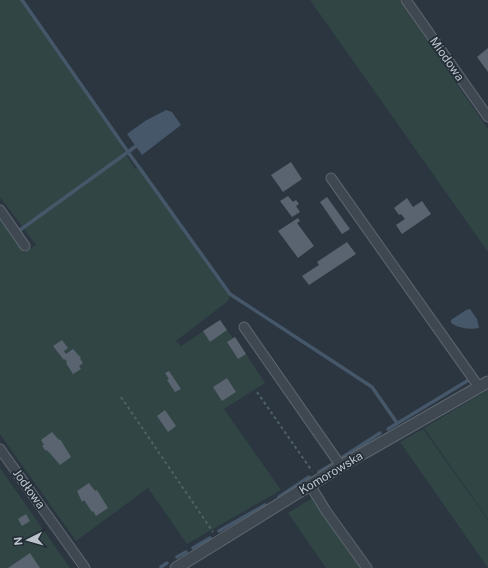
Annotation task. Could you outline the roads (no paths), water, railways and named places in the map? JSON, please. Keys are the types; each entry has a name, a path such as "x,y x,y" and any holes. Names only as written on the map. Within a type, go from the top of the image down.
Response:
{"street":[{"name":"Miodowa","path":"406,0 488,117"},
{"path":"331,178 484,384"},
{"path":"0,210 25,246"},
{"path":"244,327 341,466"},
{"name":"Komorowska","path":"176,568 341,466 484,384"},
{"name":"Jodłowa","path":"0,449 85,568"},
{"path":"314,483 367,568"}],"water":[{"path":"166,110 172,112 181,125 142,155 127,134 145,121"},
{"path":"470,309 477,319 479,328 465,328 451,323 451,320"}],"waterway":[{"path":"20,230 128,152 22,0"},
{"path":"136,146 128,152 230,294 372,387 397,423"},
{"path":"388,429 467,381"},
{"path":"343,457 380,433"},
{"path":"319,472 336,462"},
{"path":"279,497 309,477"},
{"path":"219,531 265,505"},
{"path":"193,548 210,538"},
{"path":"177,557 186,552"},
{"path":"161,567 167,563"}]}
